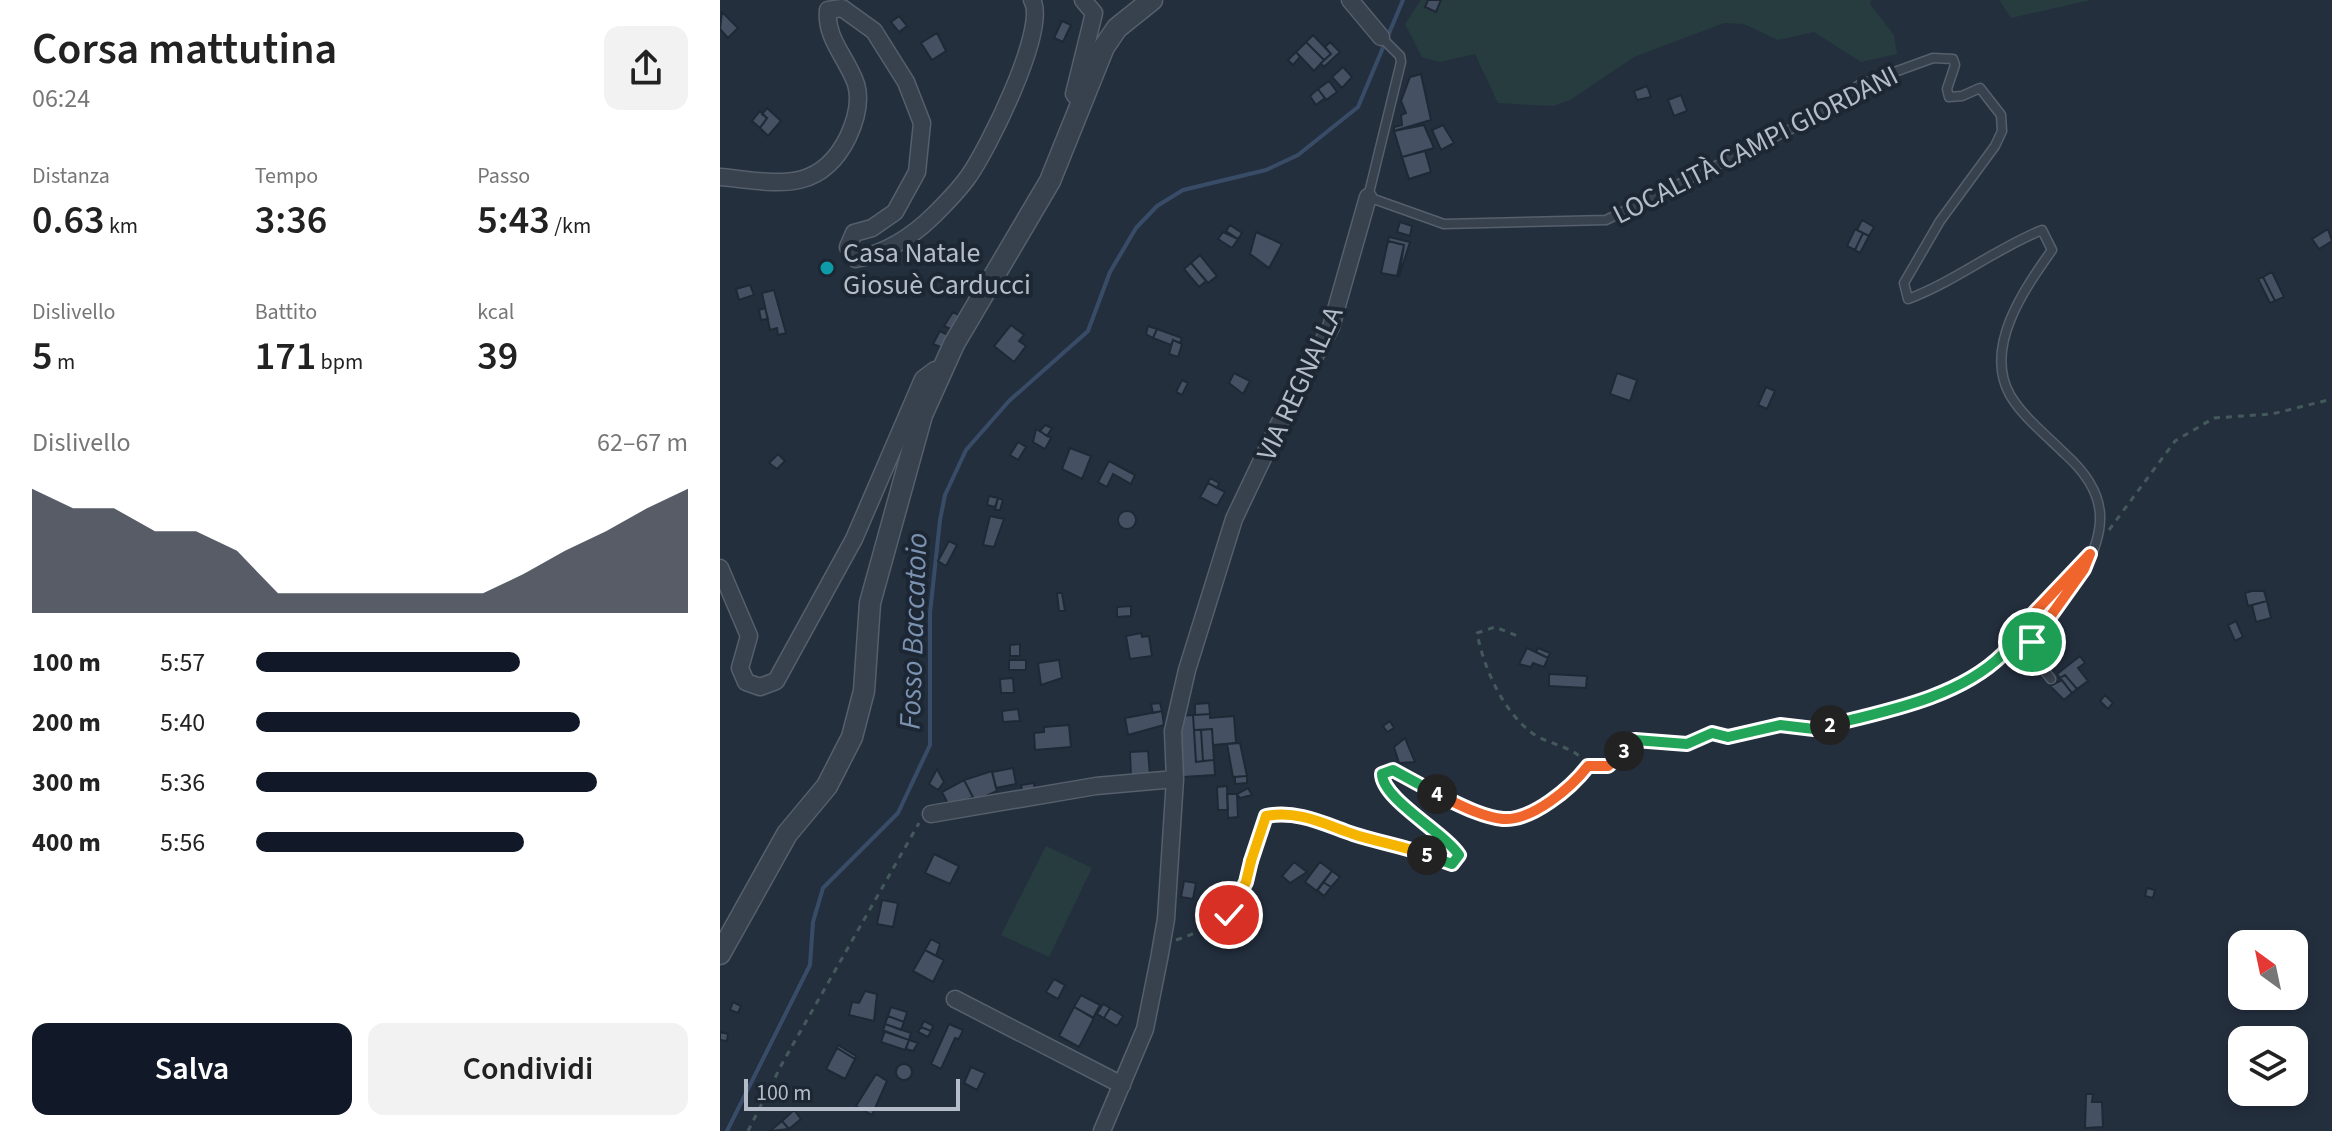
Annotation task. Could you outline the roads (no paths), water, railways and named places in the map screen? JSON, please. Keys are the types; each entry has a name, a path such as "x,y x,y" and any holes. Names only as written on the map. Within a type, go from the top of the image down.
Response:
{"street":[{"path":"720,177 789,184 816,176 840,153 856,120 857,86 827,23 828,10 842,8 874,31 906,82 922,123 917,172 895,212 872,228 854,233 848,247 856,259 883,254 934,215 969,176 1028,50 1035,23 1036,6 1032,0"},
{"path":"1082,103 1074,94 1074,81 1094,13 1083,0"},
{"path":"720,954 787,834 827,786 852,737 864,691 870,603 922,415 942,370 997,267 1050,181 1104,47 1117,28 1152,0"},
{"name":"VIA REGNALLA","path":"1350,0 1381,37"},
{"name":"VIA REGNALLA","path":"1102,1131 1145,1029 1159,959 1166,919 1175,779 1173,731 1204,609 1234,519 1289,403 1331,327 1368,197"},
{"path":"720,568 749,636 740,668 746,682 760,687 776,681 854,539 923,379 935,370 942,370"},
{"path":"931,814 1096,786 1175,779"},
{"path":"955,999 1122,1085"}],"lane":[{"name":"VIA REGNALLA","path":"1368,197 1401,62 1394,49 1381,37"},
{"name":"LOCALITÀ CAMPI GIORDANI","path":"1368,197 1444,224 1606,220 1801,124 1859,85 1933,58 1953,59 1955,65 1947,89 1949,97 1962,96 1980,88 2001,115 2002,131 1940,221 1904,283 1908,299 1946,285 2017,240 2042,230 2052,250 2021,293 2008,328 2002,372 2010,394 2031,421 2080,468 2097,497 2098,531 2084,569 2032,642 2030,652 2051,679"}],"waterway":[{"name":"Fosso Baccatoio","path":"727,1131 810,965 813,922 823,888 898,813 930,745 930,613 940,520 945,495 966,450 1009,401 1088,331 1110,272 1136,228 1157,206 1183,190 1266,170 1298,155 1358,107 1403,0"}],"place":[{"name":"Casa Natale Giosuè Carducci","path":"827,268"}]}
